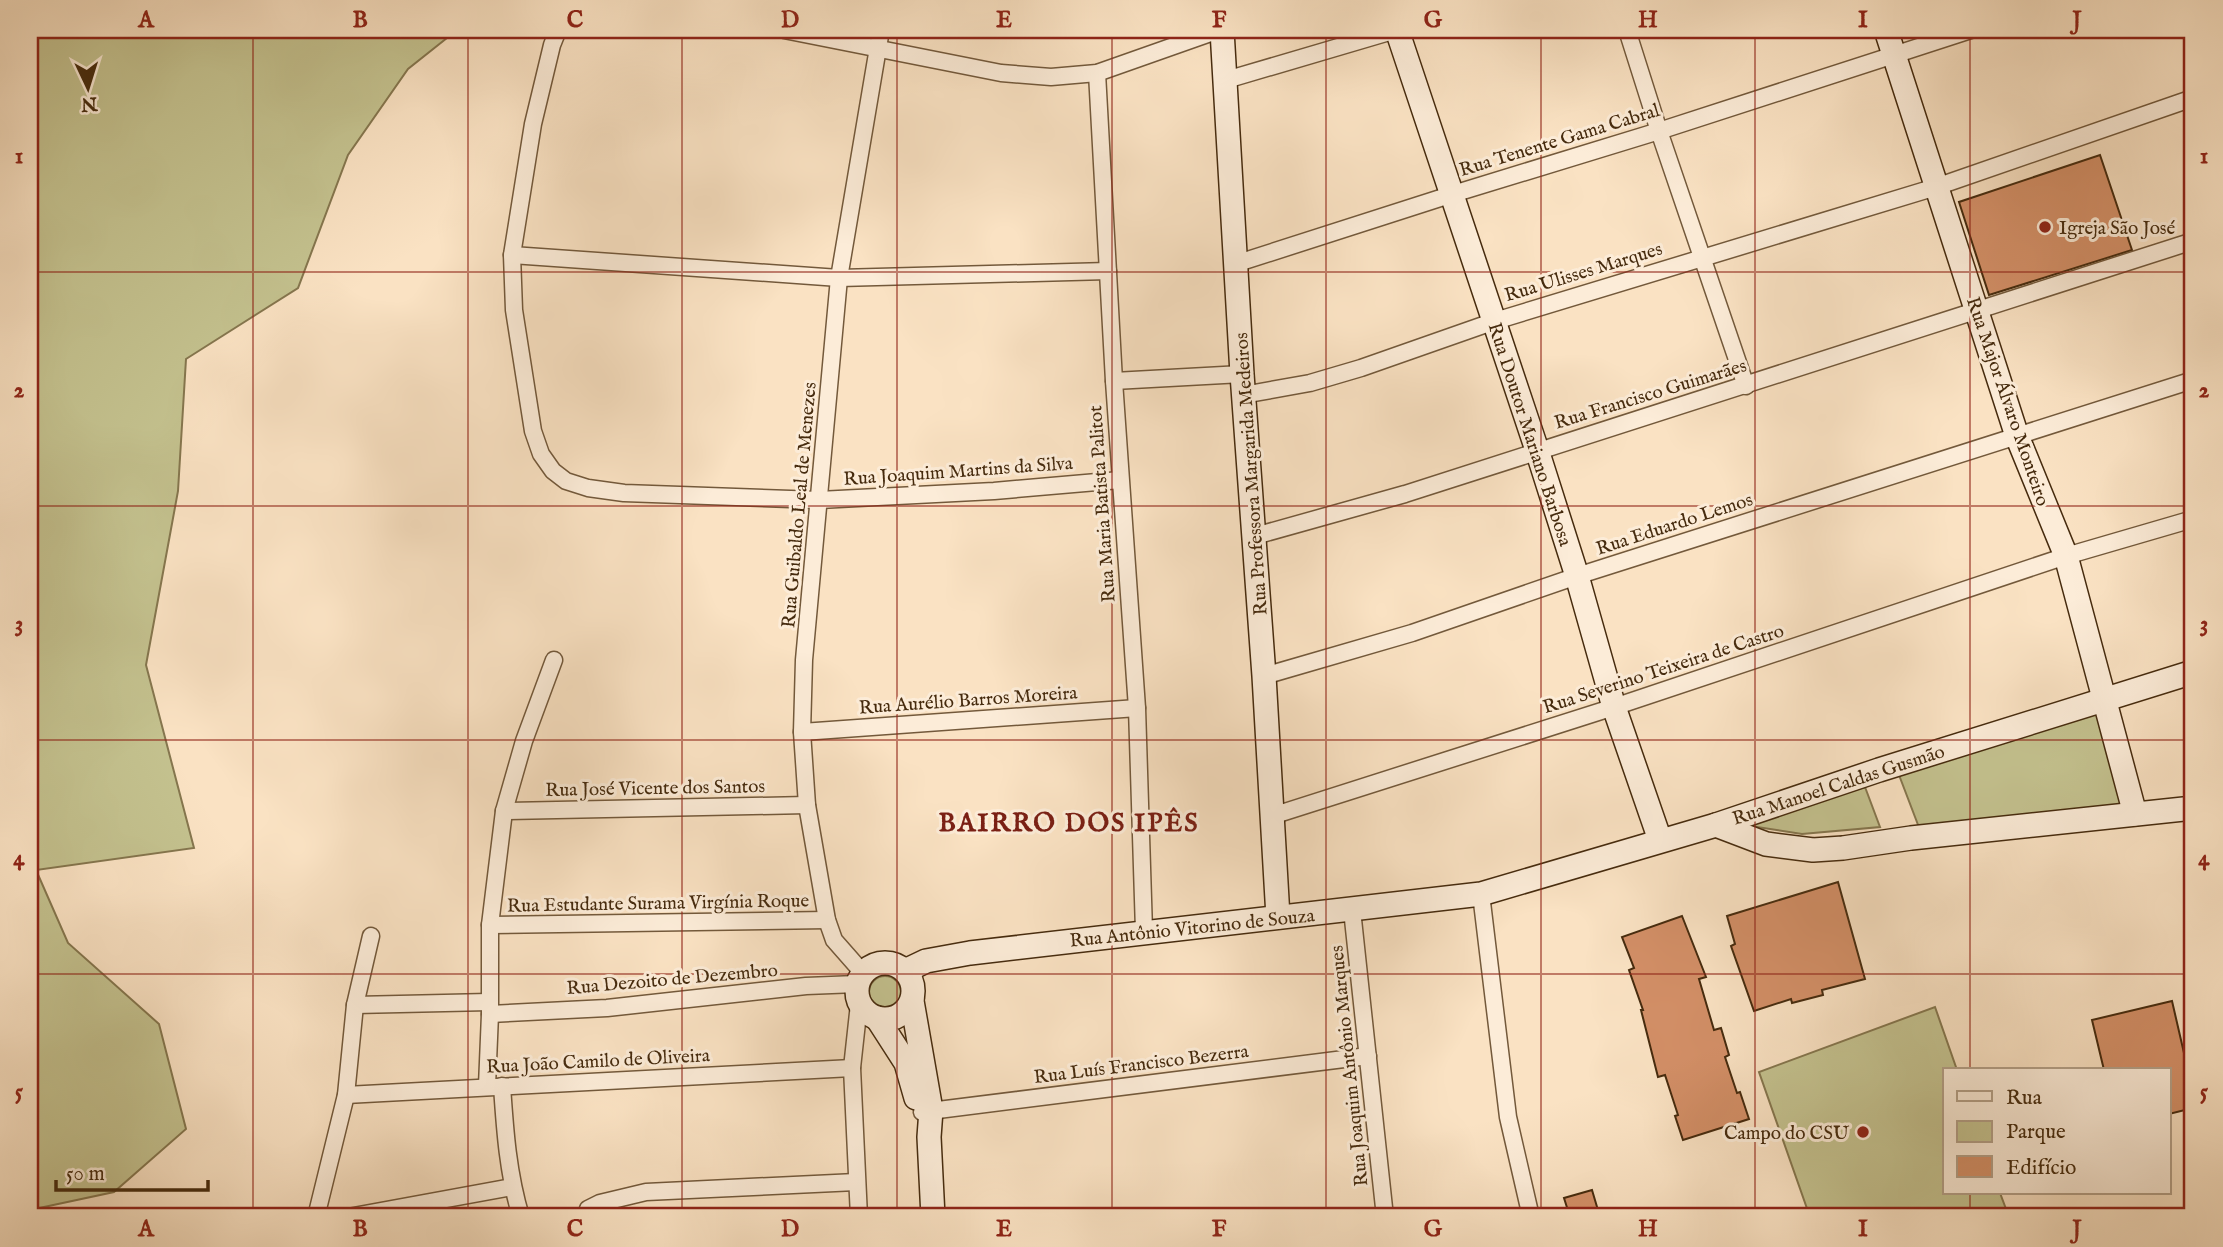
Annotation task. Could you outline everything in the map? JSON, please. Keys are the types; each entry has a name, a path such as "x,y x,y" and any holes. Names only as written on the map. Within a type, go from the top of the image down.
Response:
{"main road":[{"name":"Rua Professora Margarida Medeiros","path":"1220,30 1226,80 1235,264 1255,536 1278,918"},
{"name":"Rua Doutor Mariano Barbosa","path":"1397,30 1537,450 1577,576 1614,707 1660,840"},
{"name":"Rua Major Álvaro Monteiro","path":"1886,30 2017,436 2066,556 2136,814"},
{"name":"Rua Manoel Caldas Gusmão","path":"1481,894 1716,825 1879,770 2193,672"},
{"path":"1716,825 1766,844 1813,850 2193,808"},
{"name":"Rua Antônio Vitorino de Souza","path":"905,971 926,961 944,957 1144,931 1481,894"},
{"path":"925,1111 906,1063 864,995 872,966 895,964 905,971 914,990 912,1001 929,1137 933,1217"},
{"path":"864,995 887,1019 898,1017 907,1010 912,1001"}],"street":[{"name":"Rua Joaquim Martins da Silva","path":"558,30 533,124 512,255 514,310 533,432 541,454 553,471 566,481 588,488 624,493 820,500 994,491 1120,480"},
{"path":"784,30 1001,73 1051,77 1097,73 1220,30"},
{"name":"Rua Guibaldo Leal de Menezes","path":"864,995 834,940 827,920 807,805 802,732 804,660 839,278 881,30"},
{"path":"1226,80 1397,30"},
{"path":"1627,30 1746,386"},
{"name":"Rua Tenente Gama Cabral","path":"1235,264 1972,30"},
{"name":"Rua Maria Batista Palitot","path":"1097,73 1120,480 1137,708 1144,931"},
{"name":"Rua Ulisses Marques","path":"1114,381 1243,385 1310,383 1702,256 1936,187 2193,98"},
{"name":"Rua Francisco Guimarães","path":"1255,536 1405,494 2193,241"},
{"path":"512,255 839,278 1108,271"},
{"name":"Rua Eduardo Lemos","path":"1264,676 1412,633 1577,576 2193,380"},
{"name":"Rua Severino Teixeira de Castro","path":"1272,816 1614,707 2066,556 2193,519"},
{"path":"521,1217 512,1186 494,1086 490,925 504,811 524,741 554,660"},
{"name":"Rua Aurélio Barros Moreira","path":"802,732 1137,708"},
{"name":"Rua José Vicente dos Santos","path":"504,811 807,805"},
{"path":"1481,894 1508,1116 1531,1217"},
{"name":"Rua Joaquim Antônio Marques","path":"1352,910 1385,1217"},
{"name":"Rua Estudante Surama Virgínia Roque","path":"490,925 827,920"},
{"path":"316,1217 346,1096 355,1005 371,936"},
{"name":"Rua Dezoito de Dezembro","path":"355,1005 607,1008 806,986 864,995"},
{"path":"859,1217 852,1068 864,995"},
{"name":"Rua Luís Francisco Bezerra","path":"925,1111 1368,1056"},
{"name":"Rua João Camilo de Oliveira","path":"346,1096 852,1068"},
{"path":"586,1217 588,1209 600,1203 646,1192 856,1182"},
{"path":"348,1217 512,1186"}],"green space":[{"path":"30,30 457,30 408,69 348,155 298,288 186,359 178,491 146,665 194,848 36,870 68,943 159,1024 186,1129 114,1192 30,1210"},
{"path":"2099,710 2122,809 1920,830 1899,775"},
{"path":"1865,787 1880,827 1802,834 1744,825"},
{"path":"885,976 896,981 901,992 896,1003 885,1008 874,1003 869,992 874,981"},
{"name":"Campo do CSU","path":"1935,1007 1956,1068 1943,1068 1943,1194 2000,1194 2009,1217 1810,1217 1759,1072"}],"building":[{"name":"Igreja São José","path":"2100,155 2132,250 1989,295 1959,202"},
{"path":"1838,882 1865,979 1822,990 1823,995 1792,1003 1791,999 1754,1011 1731,946 1735,944 1727,916"},
{"path":"1682,916 1706,977 1699,979 1714,1030 1721,1028 1729,1055 1725,1057 1749,1119 1683,1140 1665,1075 1658,1077 1643,1010 1629,970 1634,968 1622,937"},
{"path":"2172,1001 2193,1092 2193,1108 2170,1114 2170,1068 2104,1068 2092,1020"},
{"path":"1592,1190 1600,1217 1570,1217 1564,1198"}],"place":[{"name":"Igreja São José","path":"2045,227"},
{"name":"Campo do CSU","path":"1863,1132"}],"district":[{"name":"BAIRRO DOS IPÊS","path":"1069,822"}]}
